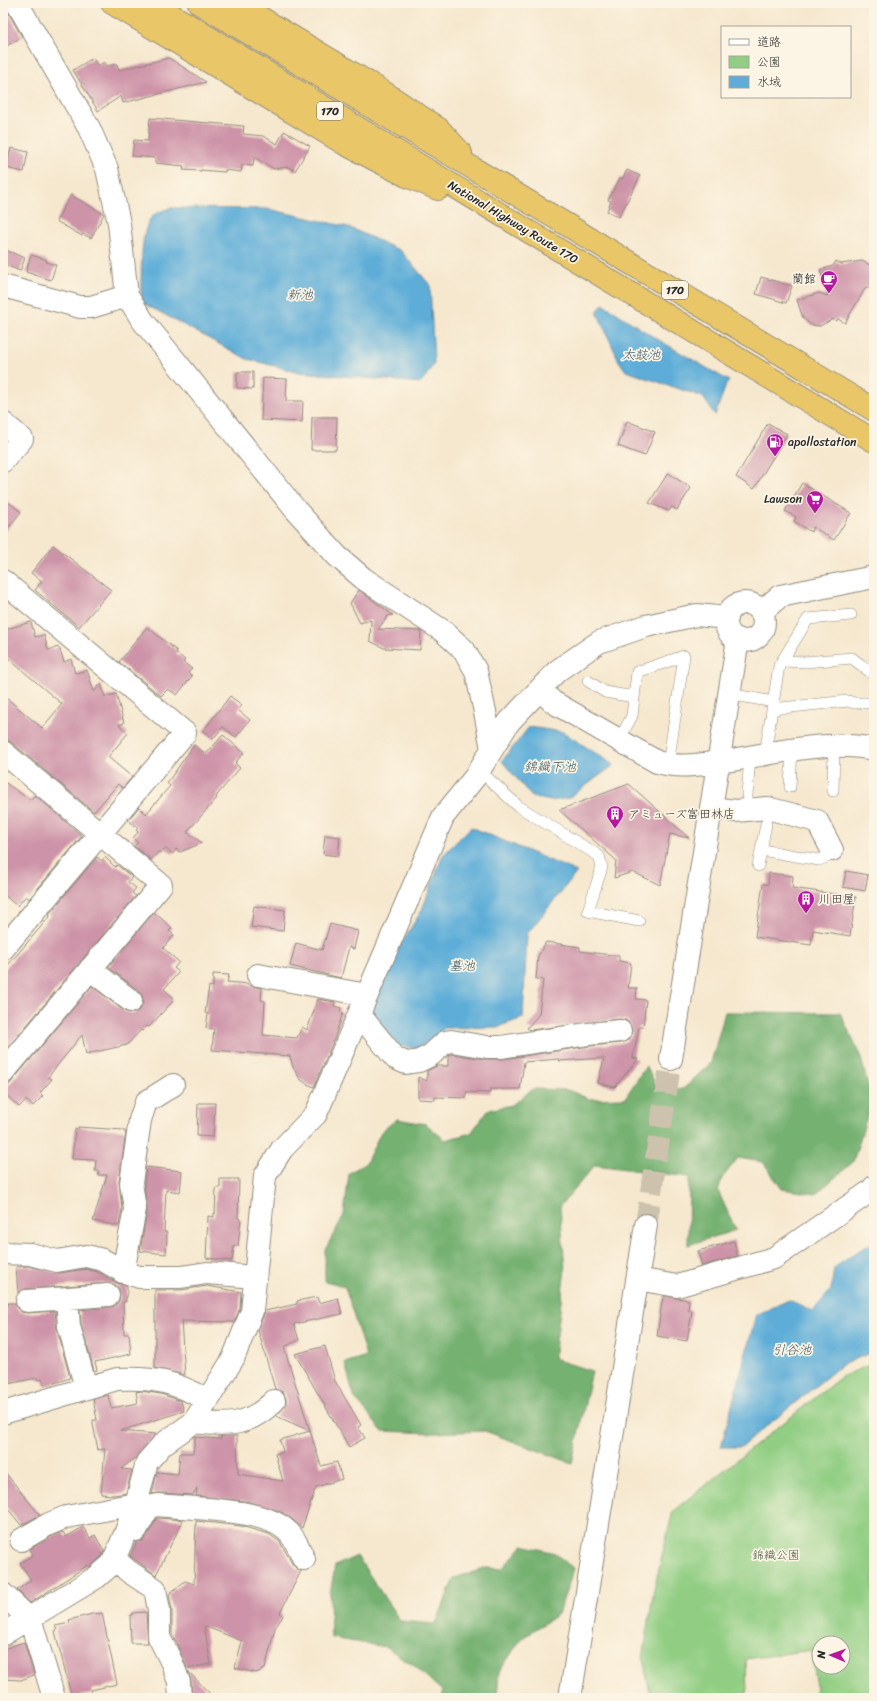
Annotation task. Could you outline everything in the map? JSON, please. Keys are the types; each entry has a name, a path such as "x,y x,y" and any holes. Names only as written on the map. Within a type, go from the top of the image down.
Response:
{"highway":[{"path":"112,3 345,144 407,176 508,218"},
{"name":"National Highway Route 170","path":"152,3 874,441"},
{"name":"170","path":"199,3 874,410"},
{"path":"236,3 382,91 439,129 476,170"}],"street":[{"path":"17,3 89,128 107,168 119,223 127,296 143,321 295,510 337,556 364,579 442,631 464,650 476,672 492,749"},
{"path":"3,286 80,307 91,307 127,296"},
{"path":"3,423 22,439 3,461"},
{"path":"761,612 780,596 874,577"},
{"path":"3,580 185,733 100,834 7,935"},
{"path":"745,603 757,607 761,612 764,623 760,634 750,640 738,640 730,633 726,623 727,618 734,607 745,603"},
{"path":"3,1634 97,1577 112,1564 136,1504 147,1462 164,1444 194,1422 233,1359 252,1311 265,1176 282,1149 316,1114 443,816 479,770 509,722 557,671 599,642 646,626 697,615 727,618"},
{"path":"671,1059 738,640"},
{"path":"540,690 553,702 657,762 668,765 689,767 811,747 855,746 874,749"},
{"path":"3,752 161,885 3,1073"},
{"path":"711,808 736,811 767,808 817,822 832,850"},
{"path":"90,969 130,1001"},
{"path":"258,975 367,995"},
{"path":"358,1014 395,1058 406,1063 419,1061 431,1055 445,1042 451,1041 488,1047 501,1047 588,1034 620,1031"},
{"path":"123,1272 135,1209 131,1183 140,1120 146,1102 174,1085"},
{"path":"637,1278 677,1286 774,1258 874,1187"},
{"path":"570,1698 646,1225"},
{"path":"4,1253 30,1254 57,1261 86,1256 103,1260 123,1272 139,1277 181,1277 207,1273 255,1278"},
{"path":"27,1301 108,1295"},
{"path":"67,1298 69,1326 86,1388"},
{"path":"3,1413 117,1379 137,1378 155,1380 181,1386 208,1400"},
{"path":"194,1422 217,1424 237,1423 253,1418 274,1400"},
{"path":"21,1540 49,1524 66,1518 136,1504"},
{"path":"115,1559 124,1552 149,1507 158,1506 243,1513 259,1517 286,1530 296,1541 304,1558"},
{"path":"115,1559 128,1571 155,1589 159,1610 159,1637 172,1663 179,1682 180,1698"},
{"path":"3,1594 32,1625 54,1698"}],"lane":[{"path":"747,795 773,705 779,666 808,619 851,615"},
{"path":"619,740 632,716 637,672 684,656 668,765"},
{"path":"783,661 805,662 852,658 874,675"},
{"path":"588,681 605,692 634,697"},
{"path":"729,694 773,705 874,702"},
{"path":"833,791 834,746"},
{"path":"790,788 792,750"},
{"path":"479,770 518,806 599,856 602,867 588,911 639,921"},
{"path":"758,866 766,824"},
{"path":"761,850 819,860 827,857 832,850"}],"green space":[{"path":"725,1012 840,1013 860,1055 872,1100 853,1162 816,1194 782,1189 763,1162 738,1158 722,1178 718,1191 736,1230 688,1245 689,1177 595,1165 560,1206 565,1269 554,1359 592,1371 572,1463 485,1431 433,1433 382,1431 354,1397 345,1363 366,1356 345,1287 325,1282 325,1250 344,1215 349,1173 366,1163 381,1132 397,1119 426,1124 445,1140 471,1133 488,1110 512,1105 533,1089 568,1090 589,1099 625,1098 646,1066 658,1088 683,1089 711,1063"},
{"name":"錦織公園","path":"874,1363 874,1698 815,1698 817,1686 815,1675 851,1675 851,1635 811,1635 811,1650 746,1659 747,1698 651,1698 643,1659 654,1590 673,1511 841,1377"},
{"path":"523,1545 555,1553 574,1569 558,1614 521,1639 499,1672 497,1698 442,1698 442,1691 416,1667 386,1647 331,1638 330,1594 335,1566 357,1556 400,1621 436,1624 454,1578 487,1568 502,1569"}],"water":[{"name":"新池","path":"170,208 268,209 348,227 401,251 430,285 434,364 421,383 299,372 247,359 141,302 143,243 148,222 159,212"},
{"name":"太鼓池","path":"603,304 652,336 729,381 726,385 715,415 703,397 626,371 619,361 597,312"},
{"name":"錦織下池","path":"529,727 563,732 614,765 569,798 551,801 532,797 502,761"},
{"name":"墓池","path":"471,827 577,872 527,934 523,1018 497,1027 445,1028 419,1048 399,1046 370,1013 399,947 422,910 443,855"},
{"name":"引谷池","path":"874,1243 874,1351 840,1366 741,1447 721,1447 756,1315 789,1300 813,1311 831,1290 834,1268 866,1246"}],"building":[{"path":"3,3 22,37 3,48"},
{"path":"93,58 98,66 104,62 107,66 117,64 119,70 169,58 206,82 123,103 121,96 98,111 73,70"},
{"path":"150,118 244,126 243,134 263,136 277,144 284,131 310,146 295,171 288,167 274,169 254,157 253,166 242,165 241,172 225,170 225,172 183,170 184,166 155,163 155,158 132,156 134,140 148,141"},
{"path":"11,148 28,152 24,172 6,168"},
{"path":"627,170 640,176 619,217 607,211 611,201 608,200 620,178 622,179"},
{"path":"71,195 104,214 91,238 83,234 82,236 56,221"},
{"path":"3,249 25,258 20,271 3,264"},
{"path":"31,255 47,260 46,262 56,265 51,280 26,272"},
{"path":"836,261 841,264 862,261 874,267 874,291 866,287 845,323 838,319 836,321 833,319 820,326 811,325 803,318 797,300 819,293 828,296 820,270 833,266"},
{"path":"761,277 792,286 786,303 756,294"},
{"path":"237,372 253,372 253,389 237,388"},
{"path":"263,378 287,379 286,401 303,401 302,422 261,420"},
{"path":"312,417 337,417 336,450 311,450"},
{"path":"627,421 655,432 645,456 618,446"},
{"path":"768,423 787,434 754,489 736,477"},
{"path":"668,473 691,488 677,510 672,507 669,511 649,503"},
{"path":"802,483 851,513 834,540 813,527 811,532 794,521 796,517 785,511"},
{"path":"3,498 21,512 3,534"},
{"path":"53,545 111,590 79,627 35,590 42,581 31,573"},
{"path":"359,590 393,615 388,616 378,629 421,631 420,650 384,648 370,641 371,620 360,623 350,603"},
{"path":"31,622 35,637 44,635 48,650 59,647 64,662 71,659 75,673 87,670 94,692 101,684 105,697 116,694 124,723 119,725 128,733 108,757 132,777 123,788 118,784 94,812 11,742 3,738 3,695 42,728 62,704 3,654 3,630"},
{"path":"147,627 177,651 176,653 185,660 183,662 192,669 188,673 192,676 177,695 168,689 161,696 119,662"},
{"path":"230,696 242,705 238,710 250,720 236,737 223,727 213,739 203,731"},
{"path":"223,735 244,753 235,763 240,768 218,794 216,797 217,798 187,832 202,843 180,852 176,849 173,854 165,848 160,853 159,851 151,860 134,846 138,843 133,838 138,832 136,830 138,828 128,820 139,807 146,814 170,786 167,783 194,745 206,754"},
{"path":"3,781 30,800 35,795 82,836 29,899 26,896 17,906 3,894"},
{"name":"アミューズ富田林店","path":"629,784 689,838 670,834 660,885 633,872 614,878 616,860 559,810"},
{"path":"325,835 340,837 338,856 323,854"},
{"path":"97,857 102,861 105,857 115,867 117,865 132,877 128,882 136,888 132,893 136,896 5,1051 3,1049 3,971 50,916 49,914"},
{"path":"846,871 868,875 865,891 843,887"},
{"name":"川田屋","path":"769,873 793,876 792,888 856,897 850,936 813,930 811,945 755,937 763,884 768,884"},
{"path":"254,906 285,910 283,931 251,927"},
{"path":"154,912 172,928 169,931 174,935 163,948 179,962 174,968 179,972 164,989 173,997 171,999 173,1001 149,1027 147,1026 142,1031 141,1030 127,1045 86,1054 82,1035 48,1077 52,1079 40,1093 43,1096 33,1106 26,1100 19,1107 3,1092 92,986 124,1011 135,1013 141,1008 143,997 139,991 108,967"},
{"path":"330,924 358,931 354,949 349,947 341,978 290,966 296,943 322,950"},
{"path":"546,942 580,947 580,951 619,956 619,961 631,963 628,988 637,988 636,999 646,1000 643,1027 639,1027 633,1058 638,1059 615,1087 598,1083 604,1058 559,1061 559,1059 524,1062 520,1089 490,1089 490,1093 466,1092 466,1098 435,1097 435,1100 418,1099 418,1077 427,1081 427,1071 437,1066 448,1066 448,1056 451,1054 485,1059 503,1059 621,1043 627,1041 631,1037 632,1030 630,1024 626,1020 619,1019 530,1030 527,1028 539,1014 543,980 536,979 538,956"},
{"path":"213,974 229,975 227,982 249,984 251,986 262,988 261,1000 265,1001 263,1035 297,1038 302,1027 307,1030 318,999 335,1002 334,1006 341,1008 340,1012 343,1013 314,1087 300,1079 293,1067 290,1056 212,1050 214,1029 206,1028 208,1014 205,1013 209,986 213,987"},
{"path":"198,1103 215,1103 213,1137 197,1136"},
{"path":"78,1127 124,1130 124,1132 126,1132 119,1181 122,1209 119,1226 93,1221 107,1175 98,1175 99,1171 95,1171 96,1160 72,1159 75,1129 78,1129"},
{"path":"146,1167 182,1171 180,1192 166,1190 164,1232 167,1232 166,1254 140,1251 147,1211 144,1183"},
{"path":"220,1179 239,1179 238,1218 241,1219 238,1246 234,1246 232,1261 206,1258 208,1216 214,1217 214,1213 215,1214 216,1188 220,1188"},
{"path":"734,1241 737,1256 702,1266 698,1251"},
{"path":"28,1266 59,1273 86,1269 98,1272 115,1282 127,1286 126,1302 123,1302 124,1334 129,1334 131,1354 95,1362 97,1370 94,1371 81,1324 80,1310 115,1306 119,1301 119,1288 114,1284 107,1283 26,1289 18,1293 16,1267"},
{"path":"207,1286 241,1292 240,1308 234,1322 181,1321 185,1375 155,1368 155,1290 181,1290"},
{"path":"664,1296 689,1300 688,1310 692,1311 687,1341 657,1336"},
{"path":"317,1297 319,1303 338,1298 342,1314 294,1324 299,1340 284,1347 310,1431 276,1416 286,1405 286,1399 283,1392 275,1389 258,1330 265,1311 297,1304 297,1301"},
{"path":"8,1303 15,1303 21,1312 28,1313 55,1311 57,1329 70,1378 45,1386 42,1379 38,1380 37,1378 3,1385 3,1305 8,1305"},
{"path":"325,1346 335,1381 361,1425 358,1427 365,1438 349,1447 295,1354"},
{"path":"141,1391 161,1394 181,1401 184,1411 120,1431 156,1434 135,1458 121,1469 132,1470 126,1493 114,1495 101,1494 105,1449 98,1450 93,1424 93,1420 97,1420 93,1399 108,1395 111,1408 138,1403 136,1392"},
{"path":"310,1431 321,1466 337,1462 342,1479 316,1487 302,1528 279,1511 245,1501 196,1496 197,1488 193,1495 152,1494 157,1472 178,1474 180,1453 193,1453 195,1437 221,1439 221,1436 237,1436 238,1474 283,1481 275,1454 283,1452 280,1440"},
{"path":"3,1470 40,1515 21,1525 3,1503"},
{"path":"157,1518 183,1520 156,1575 130,1556 137,1542 143,1541"},
{"path":"196,1521 241,1526 269,1534 280,1542 293,1565 301,1571 280,1613 283,1616 275,1628 265,1669 256,1673 235,1668 242,1641 204,1626 211,1664 187,1668 172,1634 172,1610 169,1594 185,1581 194,1584"},
{"path":"83,1527 90,1538 95,1535 104,1551 102,1556 90,1567 88,1565 30,1603 17,1590 31,1580 20,1563 33,1555 30,1549 54,1535 63,1532 66,1537"},
{"path":"146,1612 148,1643 131,1643 130,1615 132,1615 132,1613"},
{"path":"96,1613 102,1613 117,1684 91,1690 92,1694 72,1698 55,1626 70,1623 69,1620"},
{"path":"24,1642 34,1675 21,1680 3,1679 3,1649"},
{"path":"188,1671 214,1698 192,1698 191,1681"}],"tunnel":[{"path":"646,1225 671,1059"}],"place":[{"name":"蘭館","path":"829,294"},
{"name":"apollostation","path":"775,457"},
{"name":"Lawson","path":"815,514"},
{"name":"アミューズ富田林店","path":"615,829"},
{"name":"川田屋","path":"806,914"}]}
